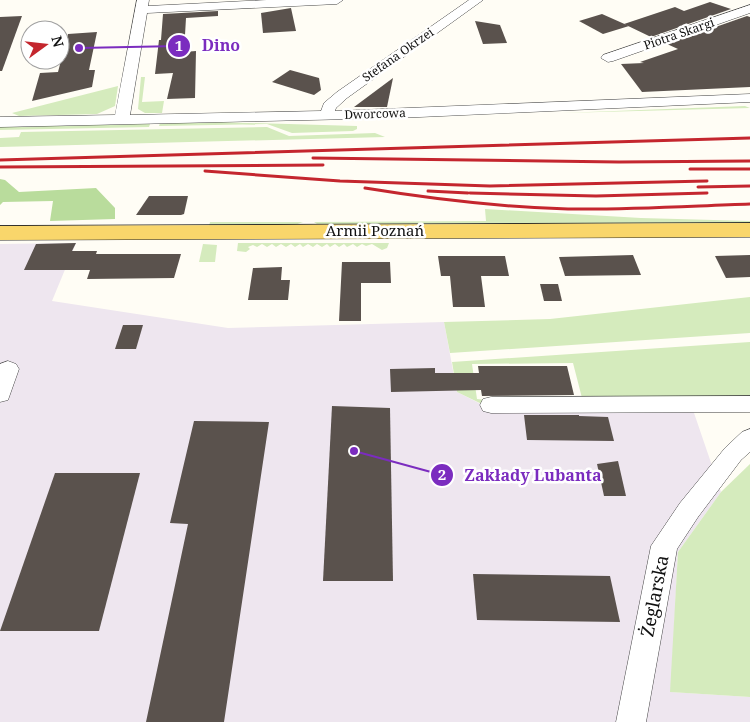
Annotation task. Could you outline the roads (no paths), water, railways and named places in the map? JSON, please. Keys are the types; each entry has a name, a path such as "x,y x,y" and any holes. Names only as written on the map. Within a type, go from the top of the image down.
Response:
{"main road":[{"name":"Armii Poznań","path":"0,233 750,230"}],"street":[{"path":"122,120 143,5 337,0"},
{"name":"Stefana Okrzei","path":"327,116 329,106 342,95 477,0"},
{"name":"Piotra Skargi","path":"608,58 750,9"},
{"name":"Dworcowa","path":"0,122 327,116 750,98"},
{"path":"0,394 8,369"},
{"path":"491,406 750,404"},
{"name":"Żeglarska","path":"631,722 664,546 689,510 728,461 750,438"}],"railway":[{"path":"0,160 750,138"},
{"path":"313,158 619,162 750,161"},
{"path":"0,167 323,165"},
{"path":"690,169 750,169"},
{"path":"205,171 340,181 490,186 707,181"},
{"path":"698,187 750,186"},
{"path":"365,188 466,202 543,208 614,209 750,204"},
{"path":"428,191 468,193"},
{"path":"470,193 596,196 707,193"}],"place":[{"name":"Dino","path":"79,48"},
{"name":"Zakłady Lubanta","path":"354,451"}]}
